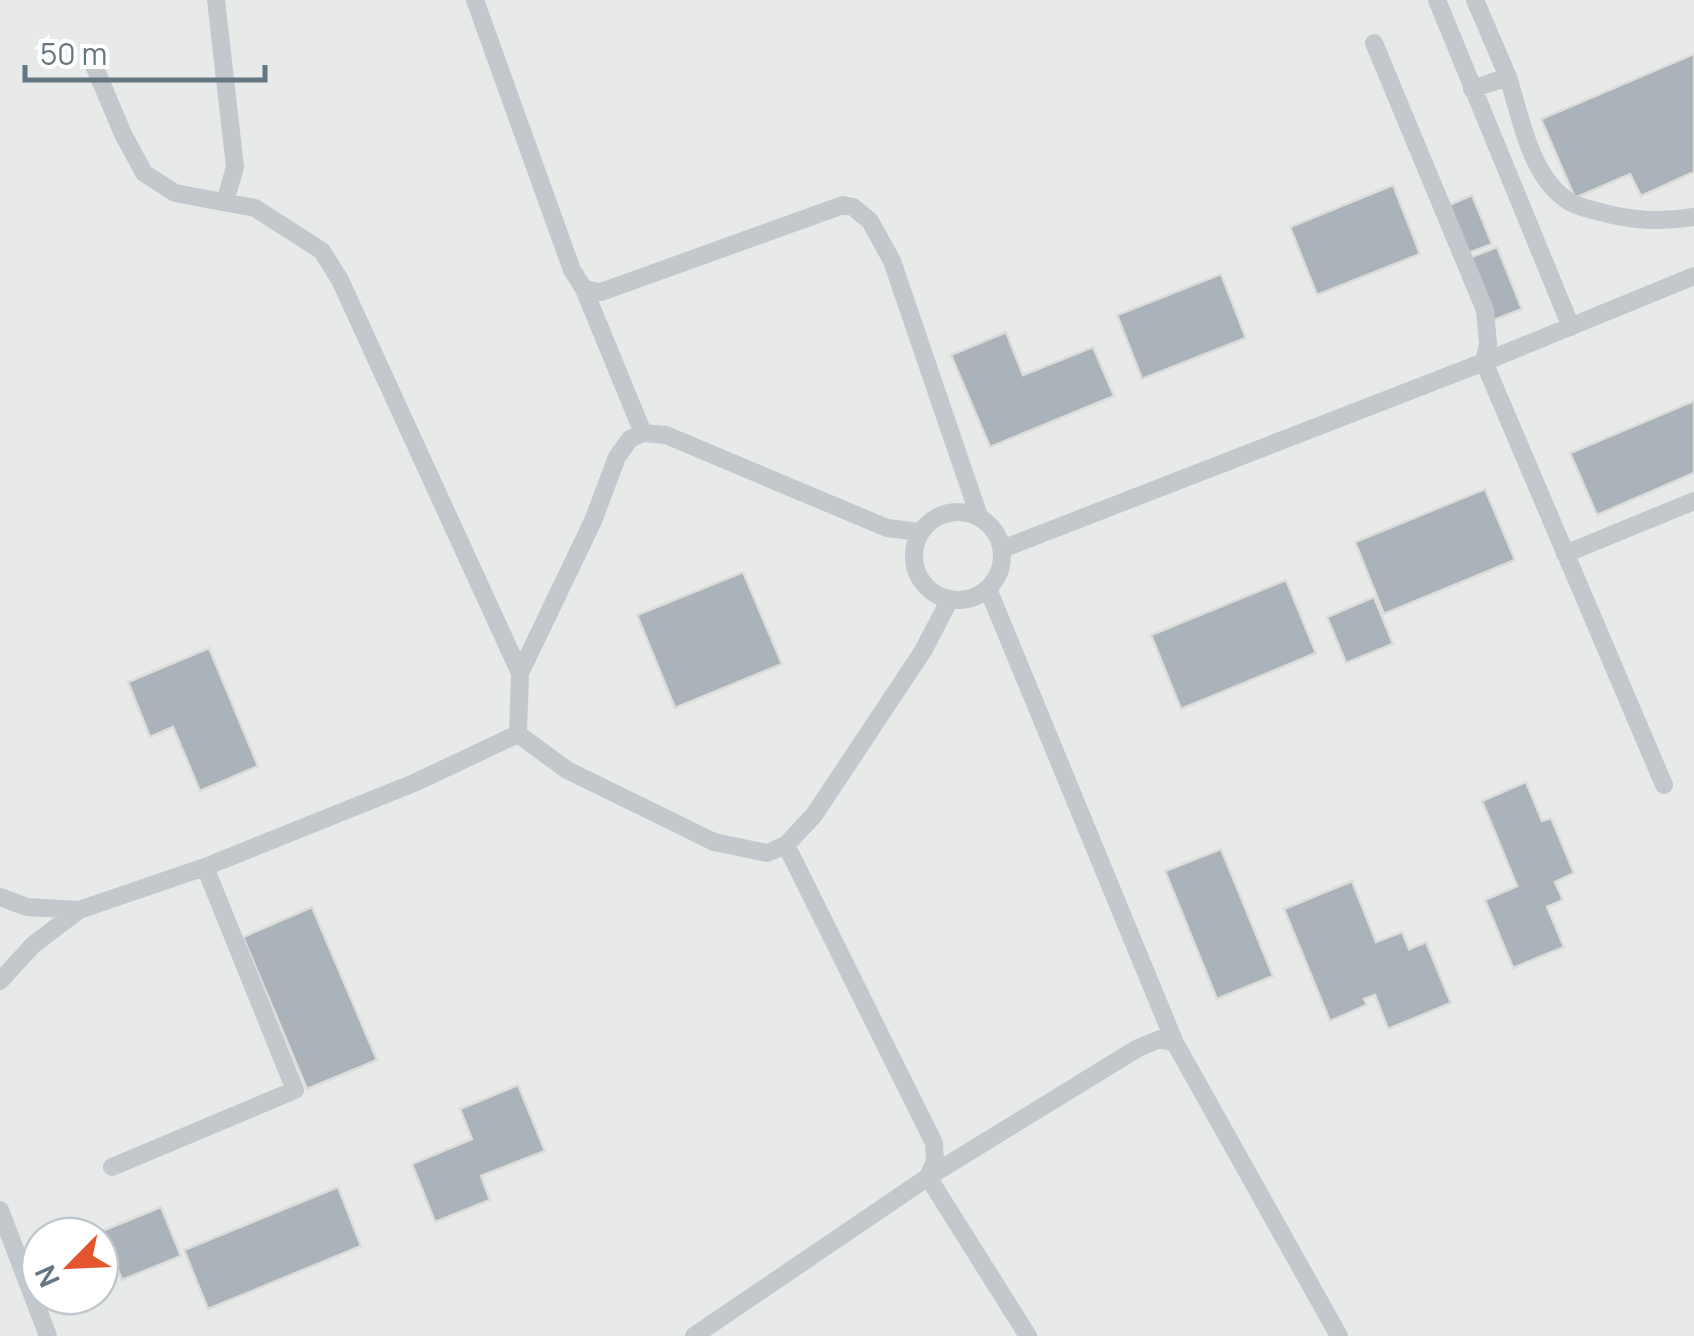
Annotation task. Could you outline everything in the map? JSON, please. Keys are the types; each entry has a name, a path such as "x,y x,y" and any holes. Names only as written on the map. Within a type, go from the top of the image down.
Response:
{"lane":[{"path":"216,0 235,167 224,202"},
{"path":"476,0 572,270 584,289 643,433"},
{"path":"1437,0 1571,327"},
{"path":"1475,0 1508,76 1537,164 1552,186 1570,202 1630,219 1670,221 1694,217"},
{"path":"1374,43 1485,310 1488,344 1484,362 1664,785"},
{"path":"93,63 144,173 175,193 254,208 322,251 340,280 520,673"},
{"path":"1472,89 1508,76"},
{"path":"584,289 601,292 834,208 853,207 870,221 892,261 978,516"},
{"path":"1002,548 1484,362 1694,276"},
{"path":"518,734 516,700 520,673 593,521 618,457 630,439 643,433 666,435 887,528 920,532"},
{"path":"1566,554 1694,501"},
{"path":"959,510 978,516 997,534 1002,548 997,578 988,589 964,600 929,590 917,572 914,546 920,532 930,520 944,513 959,510"},
{"path":"988,589 1175,1043 1339,1336"},
{"path":"518,734 567,770 714,842 767,854 786,845 814,816 923,651 950,599"},
{"path":"0,981 33,945 79,910 204,867 414,783 518,734"},
{"path":"786,845 934,1143 935,1161 928,1177"},
{"path":"112,1167 295,1090 204,867"},
{"path":"0,898 27,907 79,910"},
{"path":"694,1336 928,1177 1138,1048 1160,1039 1175,1043"},
{"path":"928,1177 1028,1336"},
{"path":"0,1210 48,1336"}],"shaded area":[{"path":"0,0 1694,0 1694,1336 0,1336"}],"building":[{"path":"1694,54 1694,172 1641,196 1630,174 1575,198 1541,119"},
{"path":"1393,185 1420,254 1317,295 1290,227"},
{"path":"1472,195 1492,244 1466,254 1447,206"},
{"path":"1497,247 1522,309 1494,320 1469,258"},
{"path":"1221,274 1246,338 1142,379 1117,315"},
{"path":"1006,332 1023,375 1093,347 1114,396 990,447 951,355"},
{"path":"1694,401 1694,473 1597,515 1570,453"},
{"path":"1485,489 1515,560 1384,614 1355,542"},
{"path":"743,572 782,664 675,708 637,615"},
{"path":"1286,580 1316,653 1181,709 1151,635"},
{"path":"1374,597 1393,644 1346,663 1327,617"},
{"path":"209,648 258,766 200,791 173,727 150,737 128,682"},
{"path":"1526,782 1542,821 1551,818 1574,873 1555,882 1563,900 1547,907 1564,947 1513,968 1485,900 1517,886 1482,801"},
{"path":"1221,849 1273,976 1217,999 1165,871"},
{"path":"1352,881 1376,942 1402,932 1409,949 1426,942 1451,1003 1388,1029 1375,995 1364,999 1367,1005 1330,1021 1284,909"},
{"path":"312,907 377,1060 307,1089 243,937"},
{"path":"518,1085 545,1151 481,1176 490,1200 435,1222 412,1164 472,1139 460,1109"},
{"path":"338,1187 361,1246 208,1309 184,1250"},
{"path":"161,1207 181,1256 122,1280 120,1224"}]}
